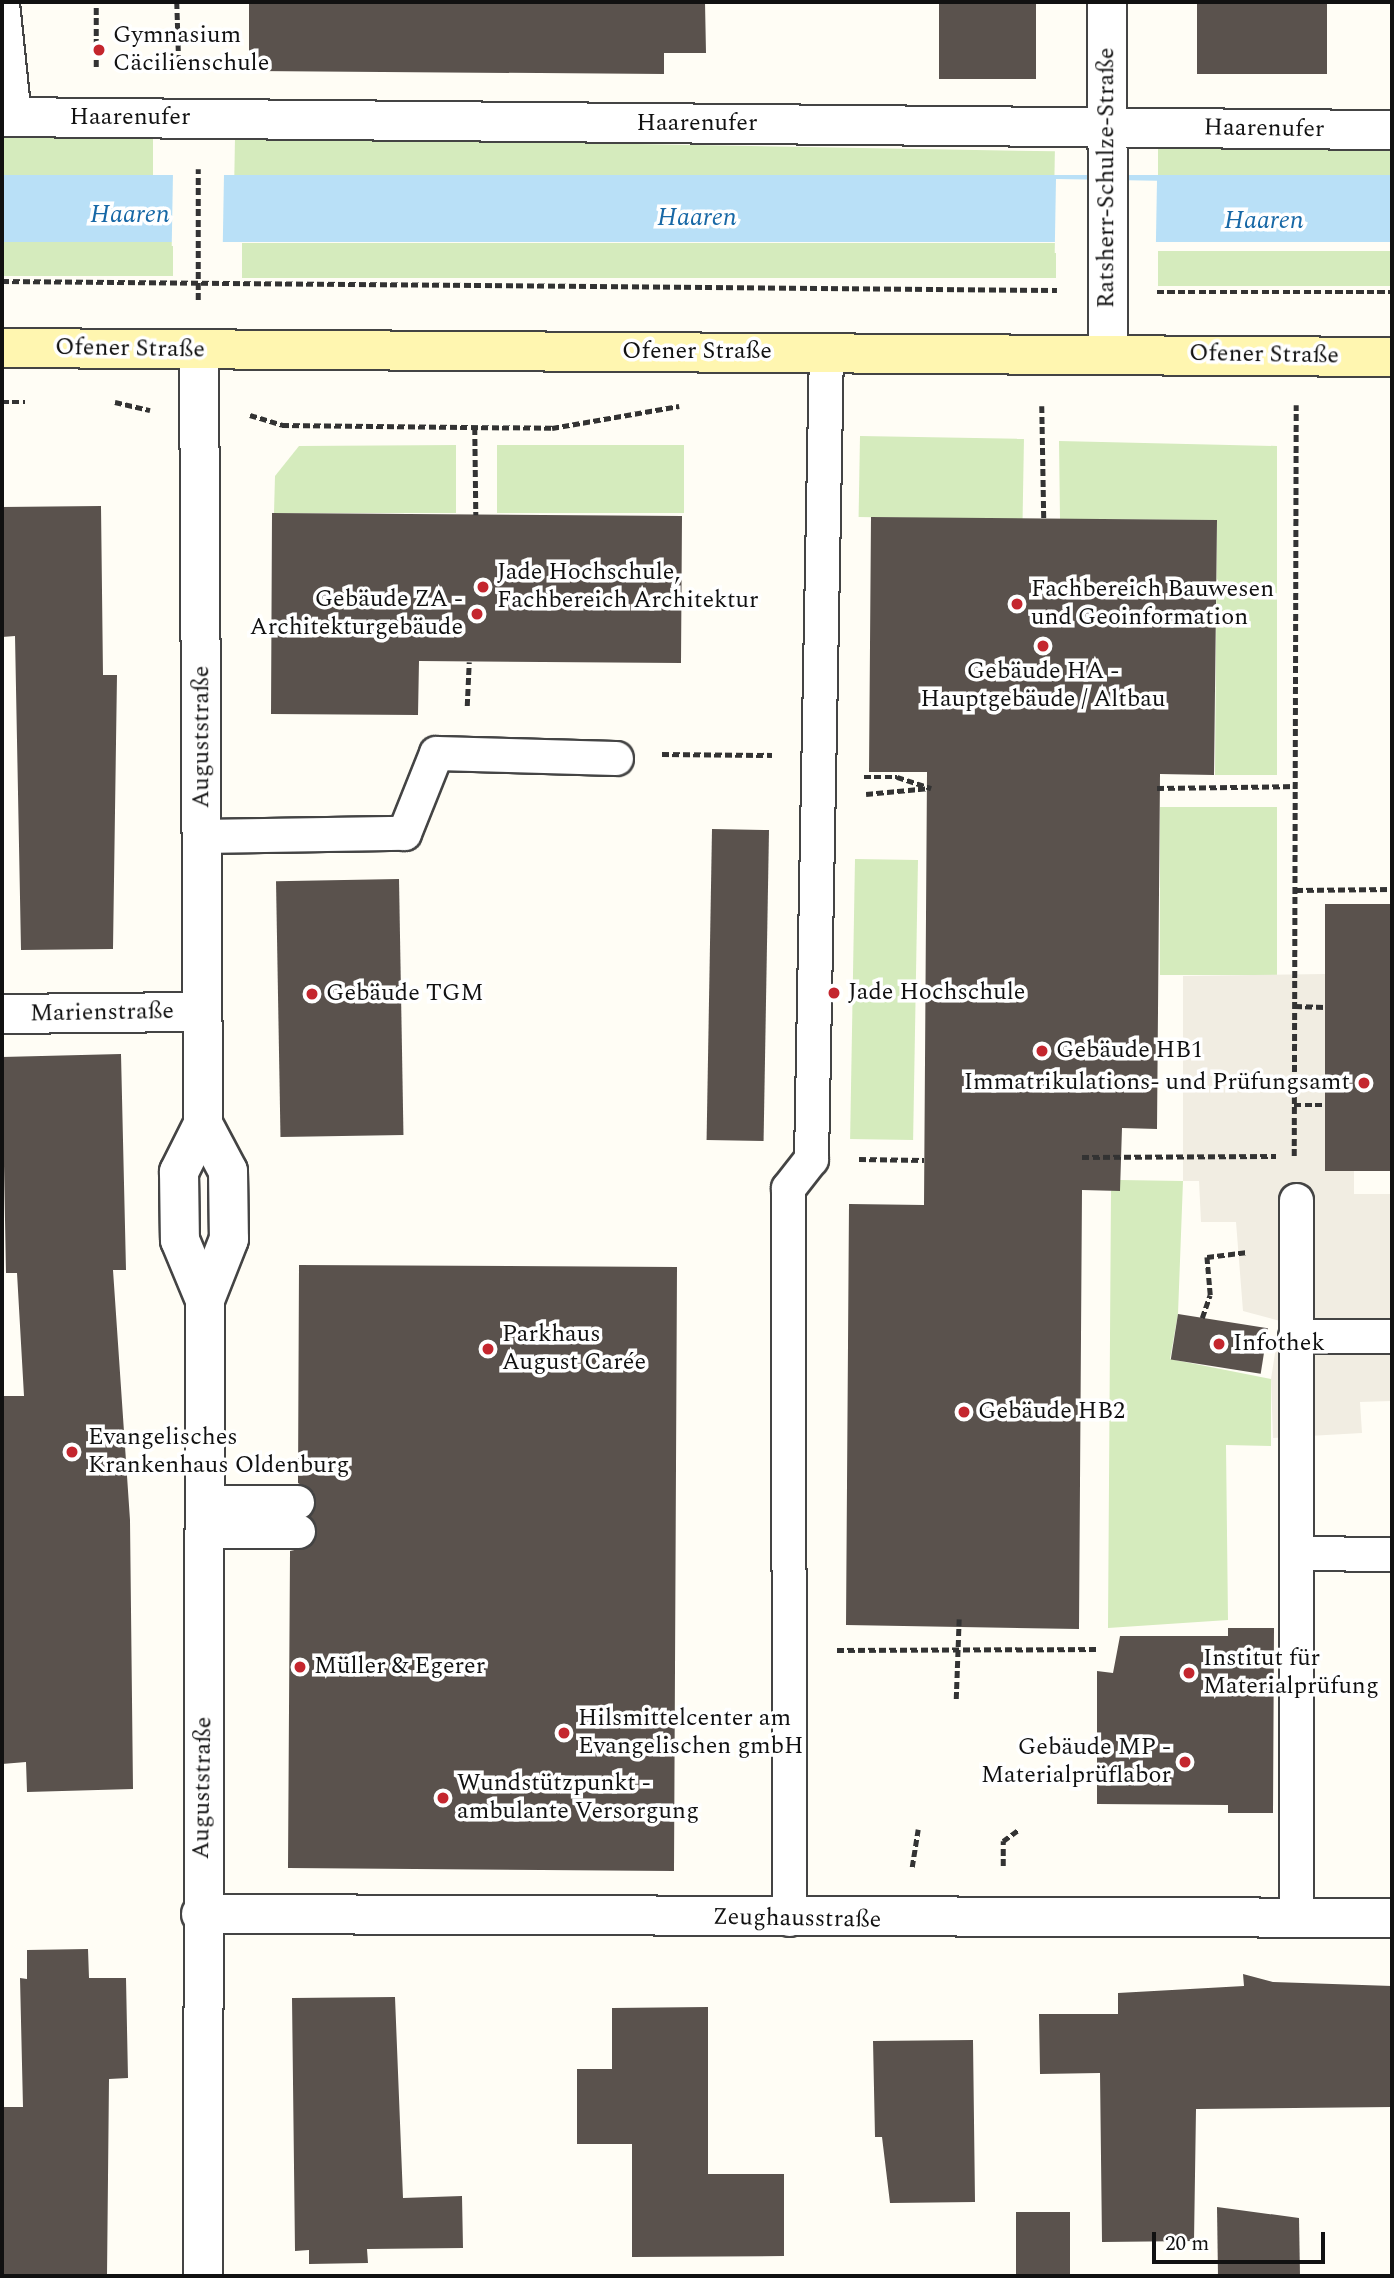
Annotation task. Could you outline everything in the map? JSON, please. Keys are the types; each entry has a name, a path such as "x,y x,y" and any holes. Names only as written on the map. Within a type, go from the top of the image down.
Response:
{"main road":[{"name":"Ofener Straße","path":"2,348 1392,357"}],"street":[{"name":"Ratsherr-Schulze-Straße","path":"1107,2 1108,354"},
{"name":"Haarenufer","path":"8,117 1392,130"},
{"name":"Auguststraße","path":"199,350 203,1124 228,1171 229,1239 205,1300 208,1517 201,1914 203,2276"},
{"name":"Marienstraße","path":"2,1014 202,1012"},
{"name":"Zeughausstraße","path":"201,1914 789,1919 1392,1919"}],"lane":[{"path":"2,3 8,117"},
{"path":"789,1919 788,1188 810,1159 826,352"},
{"path":"202,836 404,833 436,753 616,758"},
{"path":"1296,1200 1296,1917"},
{"path":"1295,1336 1392,1336"},
{"path":"208,1517 298,1517"},
{"path":"1296,1553 1392,1554"}],"path":[{"path":"95,118 96,2"},
{"path":"177,2 179,93 195,118"},
{"path":"197,286 198,159"},
{"path":"2,281 197,286 1069,292"},
{"path":"1148,292 1392,292"},
{"path":"1293,292 1297,786 1294,1105 1296,1200"},
{"path":"2,402 40,402"},
{"path":"102,402 141,409"},
{"path":"1042,406 1044,518"},
{"path":"251,415 282,425"},
{"path":"475,428 476,515"},
{"path":"616,758 681,753 817,756 845,795 931,788 897,777 863,777 863,765"},
{"path":"1157,788 1297,786"},
{"path":"1296,890 1392,889"},
{"path":"1295,1006 1325,1007"},
{"path":"1294,1105 1324,1105"},
{"path":"1083,1157 1294,1156"},
{"path":"875,1159 924,1160"},
{"path":"1202,1318 1210,1296 1207,1257 1240,1253"},
{"path":"956,1699 958,1619"},
{"path":"787,1651 1098,1649"}],"green space":[{"path":"2,134 153,134 153,175 2,175"},
{"path":"235,137 1055,151 1054,192 234,178"},
{"path":"1158,146 1392,146 1392,185 1158,185"},
{"path":"2,242 173,242 173,276 2,276"},
{"path":"242,243 1056,243 1056,278 242,278"},
{"path":"1158,251 1392,251 1392,286 1158,286"},
{"path":"860,436 1024,439 1023,520 859,517"},
{"path":"1059,441 1277,446 1277,775 1215,775 1217,520 1060,519"},
{"path":"456,445 456,513 274,513 275,476 299,446"},
{"path":"497,445 684,445 684,513 497,513"},
{"path":"1160,807 1277,807 1277,975 1160,975"},
{"path":"855,859 918,860 913,1140 850,1139"},
{"path":"1120,1180 1183,1181 1178,1314 1170,1359 1271,1379 1271,1446 1226,1445 1228,1620 1108,1628 1111,1191"}],"shaded area":[{"path":"1325,974 1325,1171 1354,1171 1354,1194 1392,1194 1392,1401 1360,1402 1362,1433 1273,1438 1271,1379 1280,1321 1243,1311 1236,1222 1201,1222 1199,1181 1183,1181 1183,976"}],"water":[{"name":"Haaren","path":"2,175 1392,175 1392,242 2,242"}],"pier":[{"path":"173,173 224,174 223,247 172,246"},
{"path":"1056,179 1157,181 1156,255 1055,253"}],"building":[{"path":"249,2 705,2 706,53 664,53 664,74 249,71"},
{"path":"939,2 1036,2 1036,79 939,79"},
{"path":"1197,2 1327,2 1327,74 1197,74"},
{"path":"101,506 103,675 117,675 113,949 21,950 15,636 2,637 2,507"},
{"name":"Gebäude ZA - Architekturgebäude","path":"272,513 682,516 681,663 419,661 418,715 271,714"},
{"path":"871,517 1217,520 1214,775 1160,774 1157,1129 1122,1128 1120,1191 1082,1190 1079,1629 846,1625 849,1204 924,1205 927,772 869,772"},
{"path":"712,829 769,830 764,1141 707,1140"},
{"name":"Gebäude TGM","path":"399,879 403,1135 280,1137 276,881"},
{"path":"1325,904 1392,904 1392,1171 1325,1171"},
{"path":"121,1054 126,1270 113,1270 130,1520 133,1789 27,1792 26,1762 2,1764 2,1396 24,1396 17,1273 6,1273 2,1057"},
{"path":"299,1265 677,1267 674,1871 288,1868 290,1551 308,1547 317,1532 309,1516 314,1493 298,1483"},
{"name":"Infothek","path":"1178,1314 1268,1328 1261,1374 1171,1359"},
{"name":"Gebäude MP - Materialprüflabor","path":"1228,1628 1274,1628 1273,1813 1228,1813 1228,1805 1097,1804 1097,1671 1113,1673 1120,1636 1228,1636"},
{"path":"88,1949 89,1978 126,1978 128,2078 109,2079 107,2276 2,2276 2,2107 23,2107 20,1978 27,1979 27,1950"},
{"path":"1243,1974 1273,1982 1392,1986 1392,2107 1196,2109 1194,2241 1102,2242 1100,2073 1040,2074 1039,2014 1118,2014 1118,1993 1244,1986"},
{"path":"395,1997 403,2198 462,2196 463,2248 367,2249 368,2263 309,2264 309,2250 295,2251 292,1998"},
{"path":"708,2007 708,2174 784,2174 784,2256 632,2257 632,2144 577,2144 577,2069 612,2069 612,2008"},
{"path":"973,2040 975,2202 890,2203 882,2137 875,2137 873,2041"},
{"path":"1217,2207 1299,2218 1300,2276 1218,2276"},
{"path":"1016,2212 1070,2212 1070,2276 1016,2276"}],"place":[{"name":"Gymnasium Cäcilienschule","path":"99,50"},
{"name":"Jade Hochschule, Fachbereich Architektur","path":"483,587"},
{"name":"Fachbereich Bauwesen und Geoinformation","path":"1017,604"},
{"name":"Gebäude ZA - Architekturgebäude","path":"477,614"},
{"name":"Gebäude HA - Hauptgebäude / Altbau","path":"1043,646"},
{"name":"Jade Hochschule","path":"834,993"},
{"name":"Gebäude TGM","path":"312,994"},
{"name":"Gebäude HB1","path":"1042,1051"},
{"name":"Immatrikulations- und Prüfungsamt","path":"1364,1083"},
{"name":"Infothek","path":"1219,1344"},
{"name":"Parkhaus August Carée","path":"488,1349"},
{"name":"Gebäude HB2","path":"964,1412"},
{"name":"Evangelisches Krankenhaus Oldenburg","path":"72,1452"},
{"name":"Müller & Egerer","path":"300,1667"},
{"name":"Institut für Materialprüfung","path":"1189,1673"},
{"name":"Hilsmittelcenter am Evangelischen gmbH","path":"564,1733"},
{"name":"Gebäude MP - Materialprüflabor","path":"1185,1762"},
{"name":"Wundstützpunkt - ambulante Versorgung","path":"443,1798"}]}
